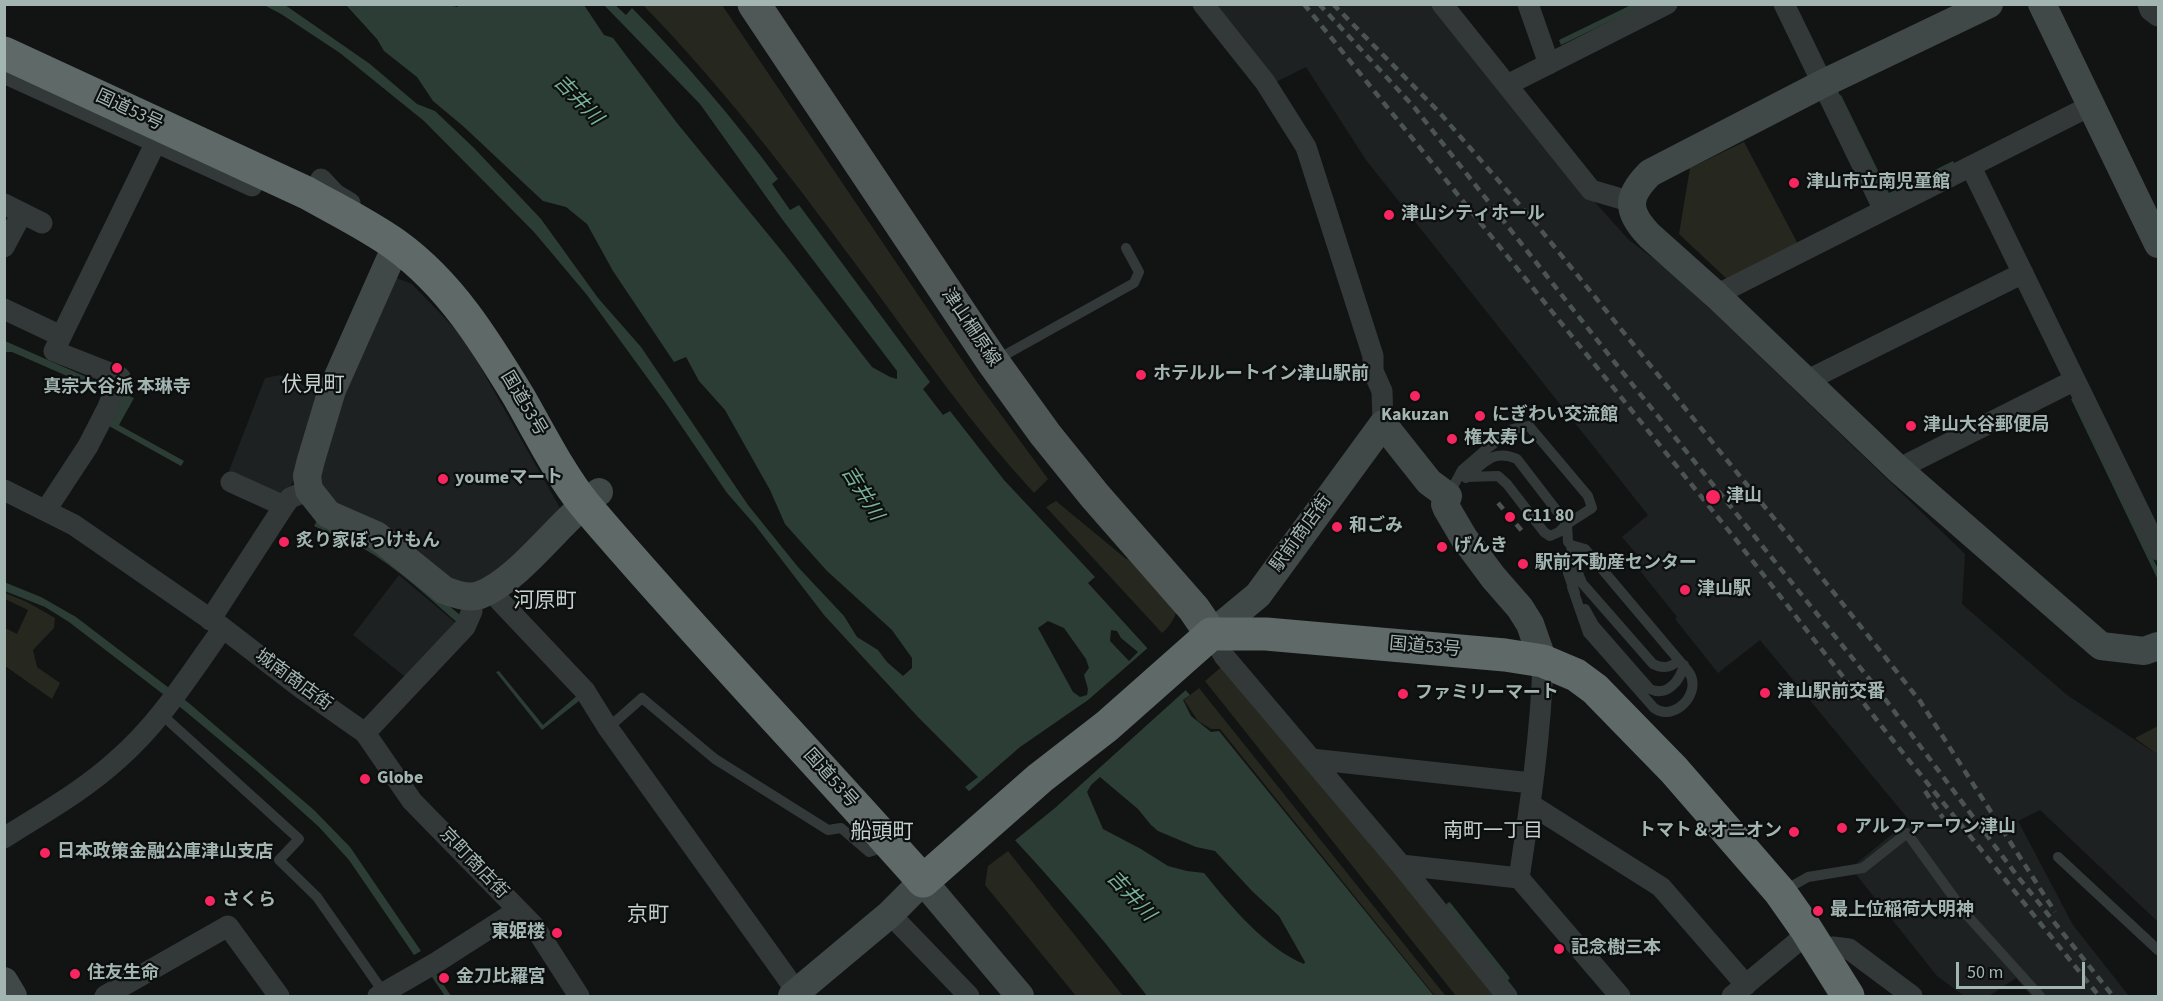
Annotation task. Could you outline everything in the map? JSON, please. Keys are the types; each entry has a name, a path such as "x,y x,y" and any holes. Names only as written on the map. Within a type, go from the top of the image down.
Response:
{"highway":[{"name":"国道53号","path":"4,31 321,179 403,226 427,246 477,298 509,344 591,498 729,641 934,871"},
{"name":"国道53号","path":"4,53 276,179 351,217 396,246 422,267 463,310 648,580 890,844 934,871"},
{"name":"国道53号","path":"1208,637 1278,635 1505,655 1543,662 1576,675 1595,689 1674,770 1780,892 1848,996"},
{"path":"934,871 1040,778 1107,726 1208,637"}],"main road":[{"name":"津山柵原線","path":"760,8 993,362 1045,434 1095,496 1194,609 1208,637"}],"street":[{"path":"1203,4 1265,82 1306,147 1373,356 1373,371 1382,391 1383,424 1429,482 1456,487 1445,504 1451,517 1464,538 1528,620 1538,642 1543,662 1542,689 1519,878"},
{"path":"1442,4 1591,190 1632,202"},
{"path":"1528,4 1549,64"},
{"path":"1784,4 1884,210"},
{"path":"1989,4 1822,84 1650,173 1636,188 1632,210 1640,226 1659,246 1716,295 1898,469 2102,646 2144,651 2158,645"},
{"path":"2042,4 2158,243"},
{"path":"2148,4 2150,10 2158,16"},
{"path":"1507,85 1665,5"},
{"path":"4,73 270,193 276,179"},
{"path":"1716,295 2092,105"},
{"path":"46,510 88,446 120,377 54,351 156,142"},
{"path":"1971,167 2158,550"},
{"path":"321,179 335,194 389,228 397,237 396,246 332,390 310,460 307,476 309,490 328,514 376,535 444,590 456,595 480,592 512,574 591,498"},
{"path":"4,247 13,208 42,223"},
{"path":"1806,381 2023,273"},
{"path":"4,309 61,336"},
{"path":"1898,469 2075,380"},
{"name":"駅前商店街","path":"1208,637 1258,595 1383,424"},
{"path":"231,482 285,506"},
{"name":"城南商店街","path":"4,490 74,525 216,624 365,733"},
{"path":"4,838 103,773 161,714 290,498 309,490"},
{"path":"480,592 500,601 585,691 608,728 795,994 890,914 934,871"},
{"path":"365,733 465,627 480,592"},
{"path":"1208,637 1401,865 1507,996"},
{"name":"京町商店街","path":"365,733 412,801 534,926 579,996"},
{"path":"1311,759 1531,793 1660,887 1739,991 1814,942 1849,949 1912,996"},
{"path":"1401,865 1519,878 1620,996"},
{"path":"934,871 1020,996"},
{"path":"934,871 1037,996"},
{"path":"381,995 518,910"},
{"path":"890,914 969,996"},
{"path":"105,996 228,926 279,996"},
{"path":"4,981 13,996"}],"lane":[{"path":"993,362 1134,284 1139,272 1126,249"},
{"path":"1529,426 1591,501 1592,508 1550,536 1544,532 1507,484 1498,476 1456,487 1462,470 1484,451 1513,429 1529,426"},
{"path":"1456,487 1492,456 1507,455 1517,459 1567,524 1568,542 1571,545 1573,561 1582,583 1648,661 1664,668 1682,663"},
{"path":"1571,545 1585,549 1694,680 1691,695 1673,711 1658,711 1588,633 1568,573 1571,545"},
{"path":"1572,587 1594,625 1650,689 1659,692 1667,689 1680,677 1682,663"},
{"path":"608,728 642,698 715,759 828,830 841,828 869,852 890,844"},
{"path":"161,714 299,839 279,860 317,897 381,995"},
{"path":"1780,892 1808,877 1863,868 1907,834 1965,913 2040,996"},
{"path":"2058,857 2158,950"}],"shaded area":[{"path":"643,5 722,5 977,382 1048,479 1034,493 950,392 818,213 734,107"},
{"path":"1211,5 1435,5 1583,189 1629,240 1674,274 1965,554 1962,604 2067,695 2158,755 2158,922 2040,810 2018,821 2073,925 2129,996 2031,996 2016,978 1989,996 1964,996 1937,976 1851,868 1909,820 1760,640 1718,673 1633,562 1639,557 1622,537 1648,515 1366,160 1306,67 1274,83"},
{"path":"1744,142 1798,244 1727,279 1679,234 1690,168"},
{"path":"394,277 412,284 464,338 561,510 485,584 456,584 322,493 318,473 337,401"},
{"path":"280,375 323,394 298,473 283,499 227,476 265,378"},
{"path":"1056,501 1131,561 1178,605 1173,620 1162,633 1046,507"},
{"path":"399,575 457,624 409,680 353,635"},
{"path":"5,593 55,618 54,628 33,650 37,667 60,683 52,699 5,666 5,628 17,634 28,610 5,599"},
{"path":"1225,664 1500,996 1456,996 1205,681"},
{"path":"1199,688 1446,996 1435,996 1220,729 1211,729 1198,721 1184,700"},
{"path":"2158,726 2158,755 2135,738"},
{"path":"1008,851 1123,996 1076,996 985,885 988,866"}],"water":[{"name":"吉井川","path":"442,4 458,7 458,4 584,5 604,35 613,38 677,123 785,255 872,367 897,379 897,371 782,219 700,104 604,5 615,5 626,15 632,8 690,70 744,134 778,179 772,184 790,210 799,205 930,382 923,389 943,415 950,411 1004,480 1095,577 1088,583 1190,695 1183,700 1191,716 1211,732 1219,731 1434,996 1147,996 1059,889 965,787 978,777 918,717 824,615 755,525 727,493 665,402 587,295 534,232 424,121 340,53 264,5 285,5 370,64 417,104 435,111 474,148 541,219 598,298 641,347 748,505 798,567 844,616 857,637 878,650 887,662 903,676 912,668 912,658 892,630 827,571 785,524 770,490 725,410 699,381 686,357 674,362 613,271 587,224 566,207 543,201 433,101 417,77 384,51 377,39 346,5","holes":["1048,621 1064,628 1086,659 1089,668 1084,675 1088,689 1087,695 1080,697 1073,692 1038,628","1111,630 1117,631 1121,638 1138,652 1129,661 1110,641","1100,777 1138,809 1158,831 1196,847 1215,851 1279,916 1305,962 1304,964 1262,937 1204,873 1168,866 1103,829 1087,792"]},
{"path":"1631,5 1644,5 1561,45 1559,40"},
{"path":"1841,95 1889,193 1953,161 1956,166 1893,197 1884,195 1837,97"},
{"path":"5,341 134,398 119,425 184,461 181,466 109,426 120,405 106,393 12,352 5,352"},
{"path":"2075,397 2158,569 2158,580 2071,399"},
{"path":"318,519 350,533 421,583 465,619 460,625 375,555 314,526"},
{"path":"4,582 41,597 76,617 190,704 314,810 350,847 421,951 414,955 349,860 319,827 257,771 185,711 69,622 45,607 5,591"},
{"path":"499,671 543,725 579,694 579,701 542,730 496,672"}],"pier":[{"path":"1150,646 1188,688 1055,808 1013,842 967,793 1020,747 1088,700"}],"waterway":[{"path":"1449,905 1507,978"},
{"path":"431,971 448,996"}],"railway":[{"path":"1304,4 1737,541 1887,733 2099,996"},
{"path":"1319,4 1414,107 1616,364 1879,691 2015,873 2113,996"},
{"path":"1333,4 1439,112 1536,224 1920,701 2055,912"},
{"path":"1498,503 1522,531"},
{"path":"1925,791 1943,818"}],"place":[{"name":"津山市立南児童館","path":"1794,183"},
{"name":"津山シティホール","path":"1389,215"},
{"name":"真宗大谷派 本琳寺","path":"117,368"},
{"name":"ホテルルートイン津山駅前","path":"1141,375"},
{"name":"Kakuzan","path":"1415,396"},
{"name":"にぎわい交流館","path":"1480,416"},
{"name":"津山大谷郵便局","path":"1911,426"},
{"name":"権太寿し","path":"1452,439"},
{"name":"youmeマート","path":"443,479"},
{"name":"津山","path":"1713,497"},
{"name":"C11 80","path":"1510,517"},
{"name":"和ごみ","path":"1337,527"},
{"name":"炙り家ぼっけもん","path":"284,542"},
{"name":"げんき","path":"1442,547"},
{"name":"駅前不動産センター","path":"1523,564"},
{"name":"津山駅","path":"1685,590"},
{"name":"津山駅前交番","path":"1765,693"},
{"name":"ファミリーマート","path":"1403,694"},
{"name":"Globe","path":"365,779"},
{"name":"アルファーワン津山","path":"1842,828"},
{"name":"トマト＆オニオン","path":"1794,832"},
{"name":"日本政策金融公庫津山支店","path":"45,853"},
{"name":"さくら","path":"210,901"},
{"name":"最上位稲荷大明神","path":"1818,911"},
{"name":"東姫楼","path":"557,933"},
{"name":"記念樹三本","path":"1559,949"},
{"name":"住友生命","path":"75,974"},
{"name":"金刀比羅宮","path":"444,978"}],"district":[{"name":"伏見町","path":"313,386"},
{"name":"河原町","path":"545,602"},
{"name":"船頭町","path":"882,833"},
{"name":"南町一丁目","path":"1493,833"},
{"name":"京町","path":"648,916"}]}
